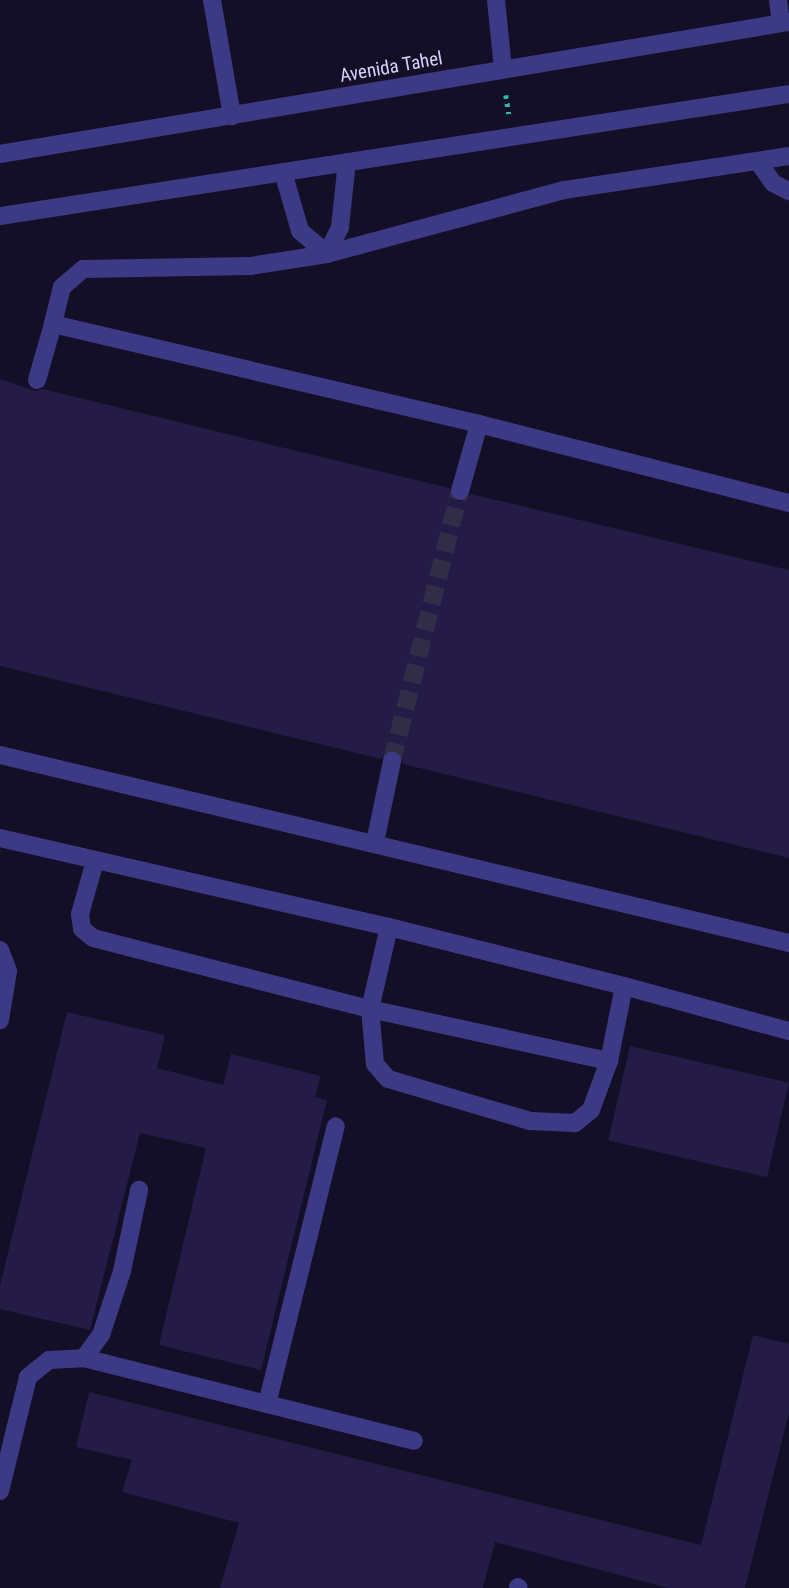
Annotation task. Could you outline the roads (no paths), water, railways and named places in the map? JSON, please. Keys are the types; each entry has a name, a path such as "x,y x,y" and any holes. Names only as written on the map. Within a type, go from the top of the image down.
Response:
{"street":[{"path":"212,0 232,116"},
{"path":"496,0 503,69"},
{"path":"778,0 785,23"},
{"name":"Avenida Tahel","path":"0,154 785,23"},
{"path":"0,216 789,94"},
{"path":"37,380 62,287 83,269 250,265 327,254 564,190 759,163 789,156"},
{"path":"327,254 340,227 346,162"},
{"path":"759,163 774,183 789,191"},
{"path":"283,172 300,231 327,254"},
{"path":"53,324 479,424 789,503"},
{"path":"460,491 479,424"},
{"path":"0,755 375,842 789,943"},
{"path":"375,842 392,761"},
{"path":"0,838 389,927 789,1031"},
{"path":"95,861 80,915 82,929 93,938 370,1009 609,1061"},
{"path":"389,927 370,1009 374,1064 388,1079 530,1121 575,1123 591,1110 609,1061 624,986"},
{"path":"0,950 8,971 0,1020"},
{"path":"267,1404 336,1126"},
{"path":"84,1358 101,1335 111,1307 138,1190"},
{"path":"0,1491 28,1377 49,1360 84,1358 414,1441"}],"tunnel":[{"path":"392,761 460,491"}]}
